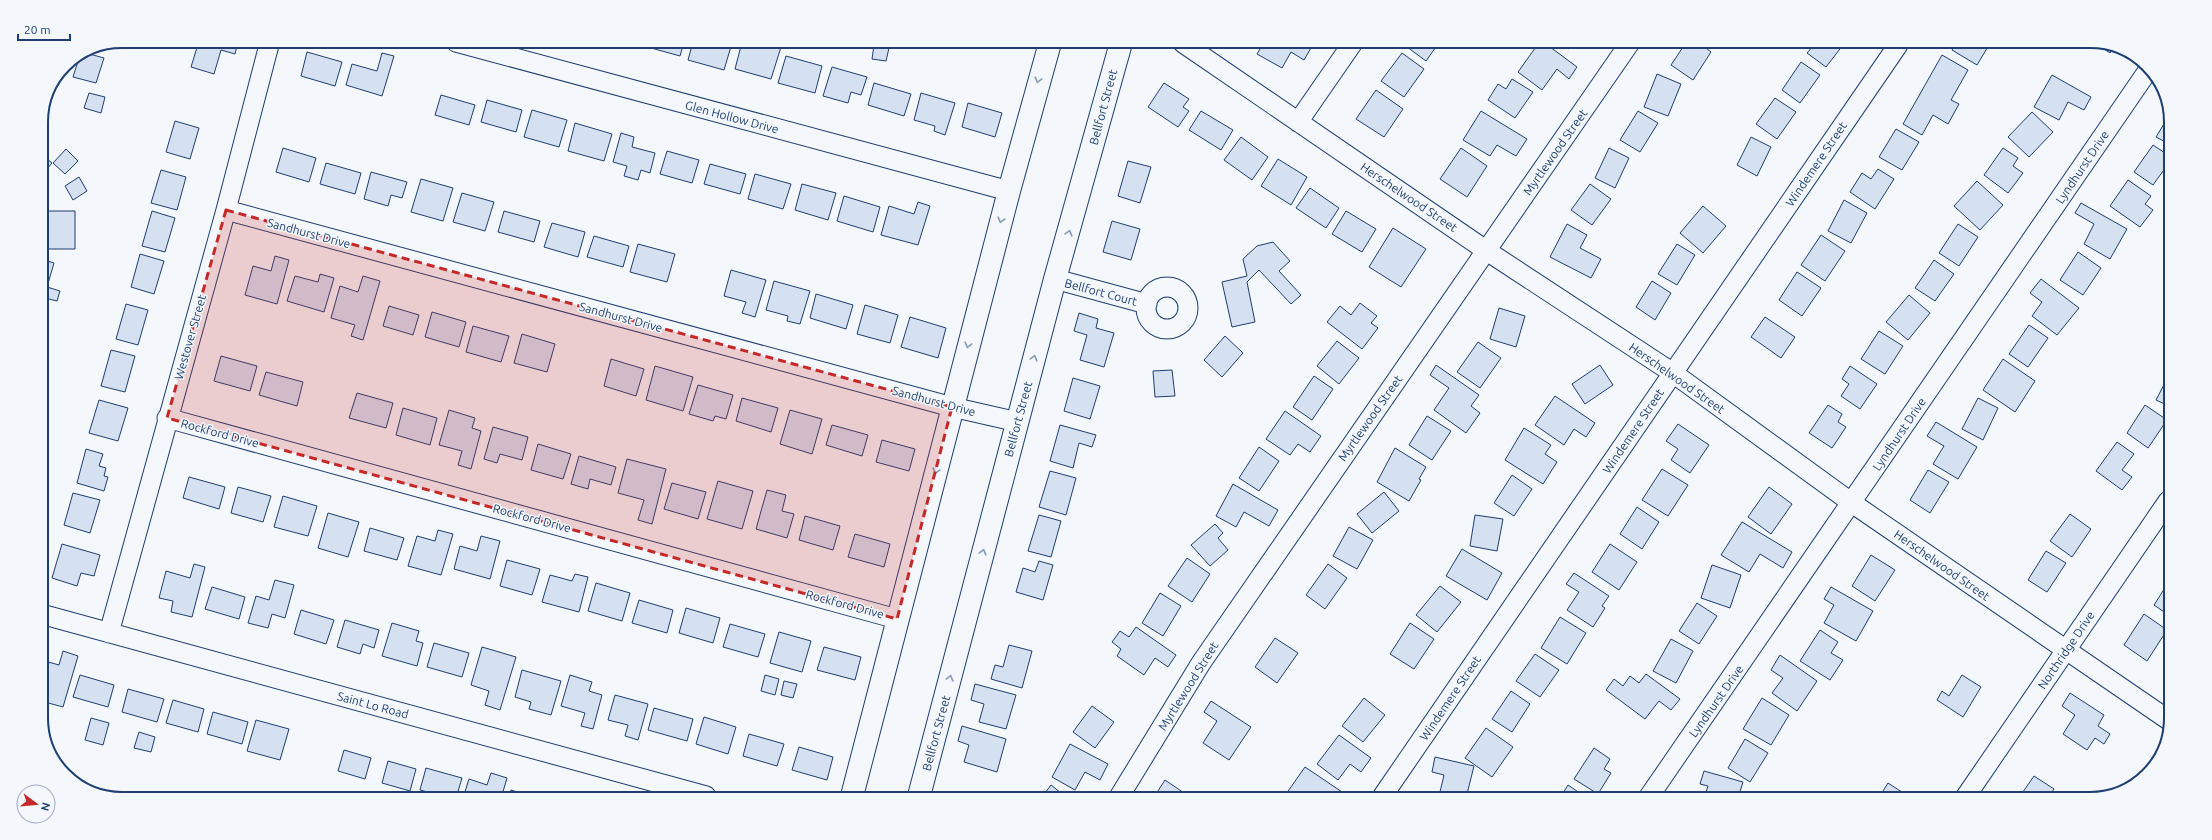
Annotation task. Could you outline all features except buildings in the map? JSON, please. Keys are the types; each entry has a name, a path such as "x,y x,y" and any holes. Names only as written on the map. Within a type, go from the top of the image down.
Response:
{"main road":[{"path":"853,792 952,407 1049,48"},
{"name":"Bellfort Street","path":"920,792 1055,279 1120,48"}],"street":[{"name":"Westover Street","path":"109,633 167,418 226,210 268,48"},
{"name":"Glen Hollow Drive","path":"478,48 1009,191"},
{"name":"Herschelwood Street","path":"1190,48 1487,251 1672,373 1852,503 2164,717"},
{"path":"1298,122 1349,48"},
{"name":"Myrtlewood Street","path":"1122,792 1201,663 1626,48"},
{"name":"Windemere Street","path":"1385,792 1896,48"},
{"name":"Lyndhurst Drive","path":"1652,792 2146,74"},
{"name":"Sandhurst Drive","path":"226,210 952,407 1018,422"},
{"name":"Bellfort Court","path":"1055,279 1147,304"},
{"name":"Rockford Drive","path":"167,418 897,619"},
{"name":"Northridge Drive","path":"1969,792 2164,507"},
{"name":"Saint Lo Road","path":"48,616 691,792"}],"highlighted area":[{"path":"226,210 952,407 897,619 167,418"}]}
